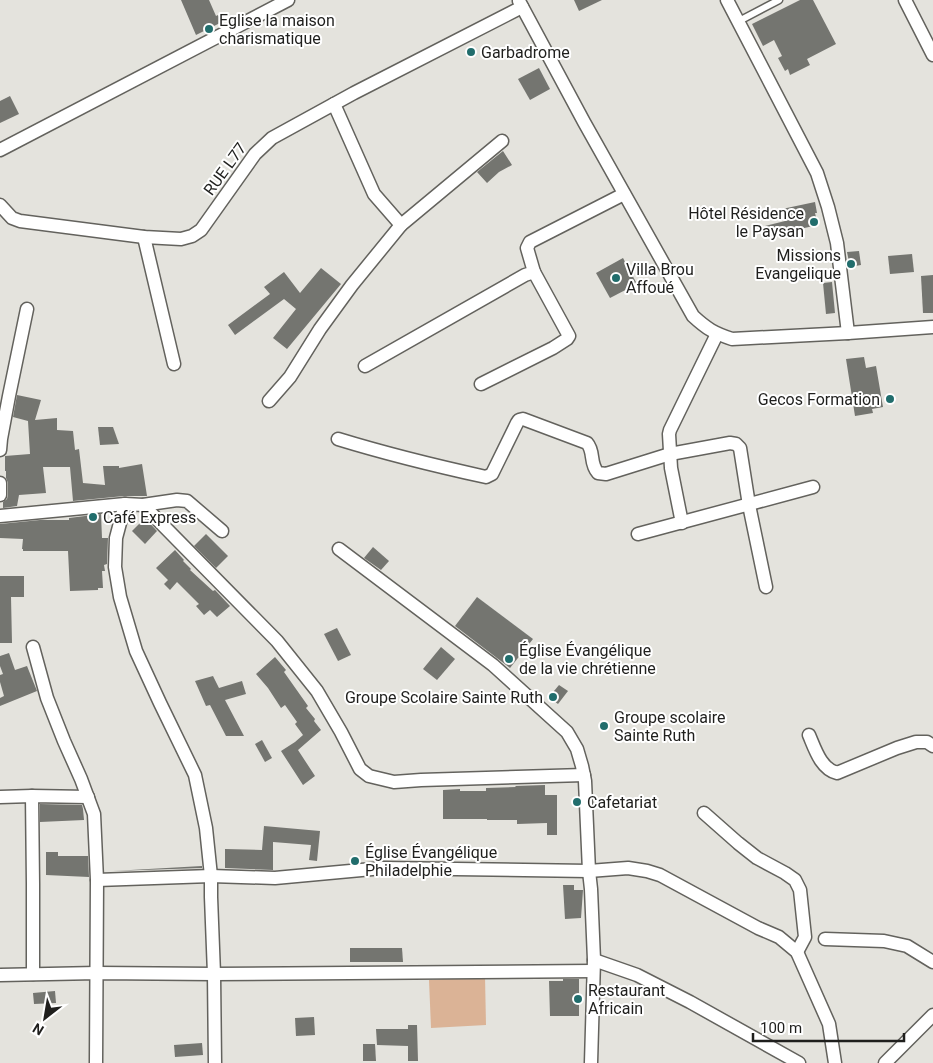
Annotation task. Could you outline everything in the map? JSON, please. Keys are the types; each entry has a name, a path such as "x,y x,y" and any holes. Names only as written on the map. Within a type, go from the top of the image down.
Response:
{"street":[{"path":"0,150 288,0"},
{"path":"727,0 817,174 837,243 848,333"},
{"path":"905,0 933,55"},
{"path":"520,3 693,316 704,327 732,339 933,326"},
{"name":"RUE L77","path":"0,204 12,218 20,221 144,237 181,240 192,236 201,230 255,154 272,138 520,3"},
{"path":"334,104 374,194 401,225"},
{"path":"269,401 290,377 320,329 352,285 401,225 502,141"},
{"path":"481,384 552,348 569,336 534,272 527,248 530,242 624,194"},
{"path":"144,237 174,364"},
{"path":"365,366 525,275 534,272"},
{"path":"0,450 10,387 27,309"},
{"path":"682,523 671,468 670,430 717,334"},
{"path":"338,439 434,466 486,477 492,474 516,423 523,419 587,443 590,446 593,467 598,473 606,474 670,454 730,443 736,444 740,448 749,505 766,587"},
{"path":"0,483 0,495"},
{"path":"638,534 813,486"},
{"path":"0,516 125,504 142,505 177,500 187,501 222,531"},
{"path":"125,504 116,538 115,567 120,598 136,651 195,775 206,828 211,876 210,897 216,1063"},
{"path":"142,505 277,641 317,691 360,769 369,776 394,782 584,775"},
{"path":"339,549 493,665 567,732 577,749 584,775 591,889 593,965 591,1063"},
{"path":"34,646 48,698 94,814 97,880 96,1063"},
{"path":"809,735 820,759 831,771 837,773 916,742 926,742 933,746"},
{"path":"32,796 34,884 33,974"},
{"path":"0,797 88,797"},
{"path":"704,812 757,858 795,880 800,890 804,937 797,952"},
{"path":"97,880 211,876 275,878 383,868 589,871 628,868 647,871 660,875 779,938 797,952 829,1024 834,1063"},
{"path":"826,938 884,941 907,946 933,962"},
{"path":"0,975 96,973 214,974 593,965 637,975 683,998 800,1063"},
{"path":"885,1063 933,1015"}],"lane":[{"path":"739,21 779,0"}],"shaded area":[{"path":"485,976 486,1025 431,1028 429,980"}],"building":[{"path":"181,0 209,0 216,16 218,15 222,22 196,35"},
{"path":"574,0 602,0 579,11"},
{"path":"800,0 813,0 836,44 807,59 810,65 790,75 788,69 785,71 778,58 782,56 774,40 763,46 752,24"},
{"path":"539,68 550,89 530,100 518,79"},
{"path":"10,96 19,114 0,123 0,101"},
{"path":"503,151 512,165 499,172 487,183 477,172"},
{"path":"815,202 818,225 768,236 765,226 785,221 782,209"},
{"path":"859,251 861,265 850,267 847,252"},
{"path":"912,254 914,272 890,274 888,256"},
{"name":"Villa Brou Affoué","path":"623,258 637,284 610,298 596,273"},
{"path":"321,268 341,284 287,349 273,338 296,309 284,299 235,335 228,325 270,294 264,287 284,272 300,293"},
{"path":"933,275 933,313 923,313 921,276"},
{"path":"832,282 835,313 826,314 823,283"},
{"path":"864,357 866,368 876,366 883,407 872,409 873,413 855,416 846,359"},
{"path":"17,395 41,400 35,420 57,418 57,430 73,431 75,450 79,449 83,483 105,485 103,466 119,466 119,468 142,464 147,496 124,496 73,501 70,467 43,467 46,493 19,495 17,506 3,508 3,502 7,499 8,495 5,456 30,454 28,421 13,417"},
{"path":"98,427 113,427 119,444 100,445"},
{"path":"101,514 102,538 108,538 107,564 104,565 105,571 102,571 103,588 98,588 98,590 70,591 68,551 23,551 23,539 0,538 0,524 40,520 69,520 69,518"},
{"path":"145,518 157,531 145,544 132,531"},
{"path":"206,534 228,556 216,568 194,546"},
{"path":"373,547 389,561 381,570 364,558"},
{"path":"175,550 190,570 213,591 215,590 230,606 217,617 210,610 204,615 196,606 199,604 177,582 170,590 164,584 168,580 156,568"},
{"path":"0,576 24,576 24,597 11,597 12,643 0,643"},
{"path":"477,597 533,639 510,668 455,626"},
{"path":"337,628 351,655 338,661 324,634"},
{"path":"441,647 455,659 437,680 423,669"},
{"path":"9,653 15,670 27,666 37,691 0,706 0,698 4,696 0,682 0,675 3,674 0,666 0,656"},
{"path":"275,657 286,670 284,672 308,706 306,708 321,730 298,750 315,776 303,785 281,751 303,735 295,724 297,722 285,705 281,708 256,674"},
{"path":"213,676 219,688 242,681 246,694 225,700 244,736 226,736 210,705 206,706 195,681"},
{"path":"559,685 568,691 558,704 549,697"},
{"path":"262,740 272,758 265,762 255,744"},
{"path":"545,785 545,795 557,795 557,835 547,835 547,823 517,824 517,820 443,819 443,790 486,791 486,788"},
{"path":"40,804 82,805 84,820 40,822"},
{"path":"264,826 320,831 317,861 309,860 311,845 273,842 273,870 225,868 225,849 262,850"},
{"path":"46,852 58,852 58,856 88,856 89,877 46,875"},
{"path":"202,866 202,868 113,871"},
{"path":"563,885 574,885 574,890 583,890 581,918 565,919"},
{"path":"350,948 402,948 403,962 350,962"},
{"path":"563,979 579,979 579,1016 550,1016 549,981 563,981"},
{"path":"55,991 56,1003 34,1004 33,993"},
{"path":"314,1017 315,1035 296,1036 295,1018"},
{"path":"408,1025 417,1025 418,1061 408,1061 408,1046 377,1045 376,1029 408,1029"},
{"path":"202,1043 203,1055 175,1057 174,1045"},
{"path":"363,1044 375,1044 376,1061 363,1061"}],"place":[{"name":"Eglise la maison charismatique","path":"209,29"},
{"name":"Garbadrome","path":"471,52"},
{"name":"Hôtel Résidence le Paysan","path":"814,222"},
{"name":"Missions Evangelique","path":"851,264"},
{"name":"Villa Brou Affoué","path":"616,278"},
{"name":"Gecos Formation","path":"890,399"},
{"name":"Café Express","path":"93,517"},
{"name":"Église Évangélique de la vie chrétienne","path":"509,659"},
{"name":"Groupe Scolaire Sainte Ruth","path":"553,697"},
{"name":"Groupe scolaire Sainte Ruth","path":"604,726"},
{"name":"Cafetariat","path":"577,802"},
{"name":"Église Évangélique Philadelphie","path":"355,861"},
{"name":"Restaurant Africain","path":"578,999"}]}
